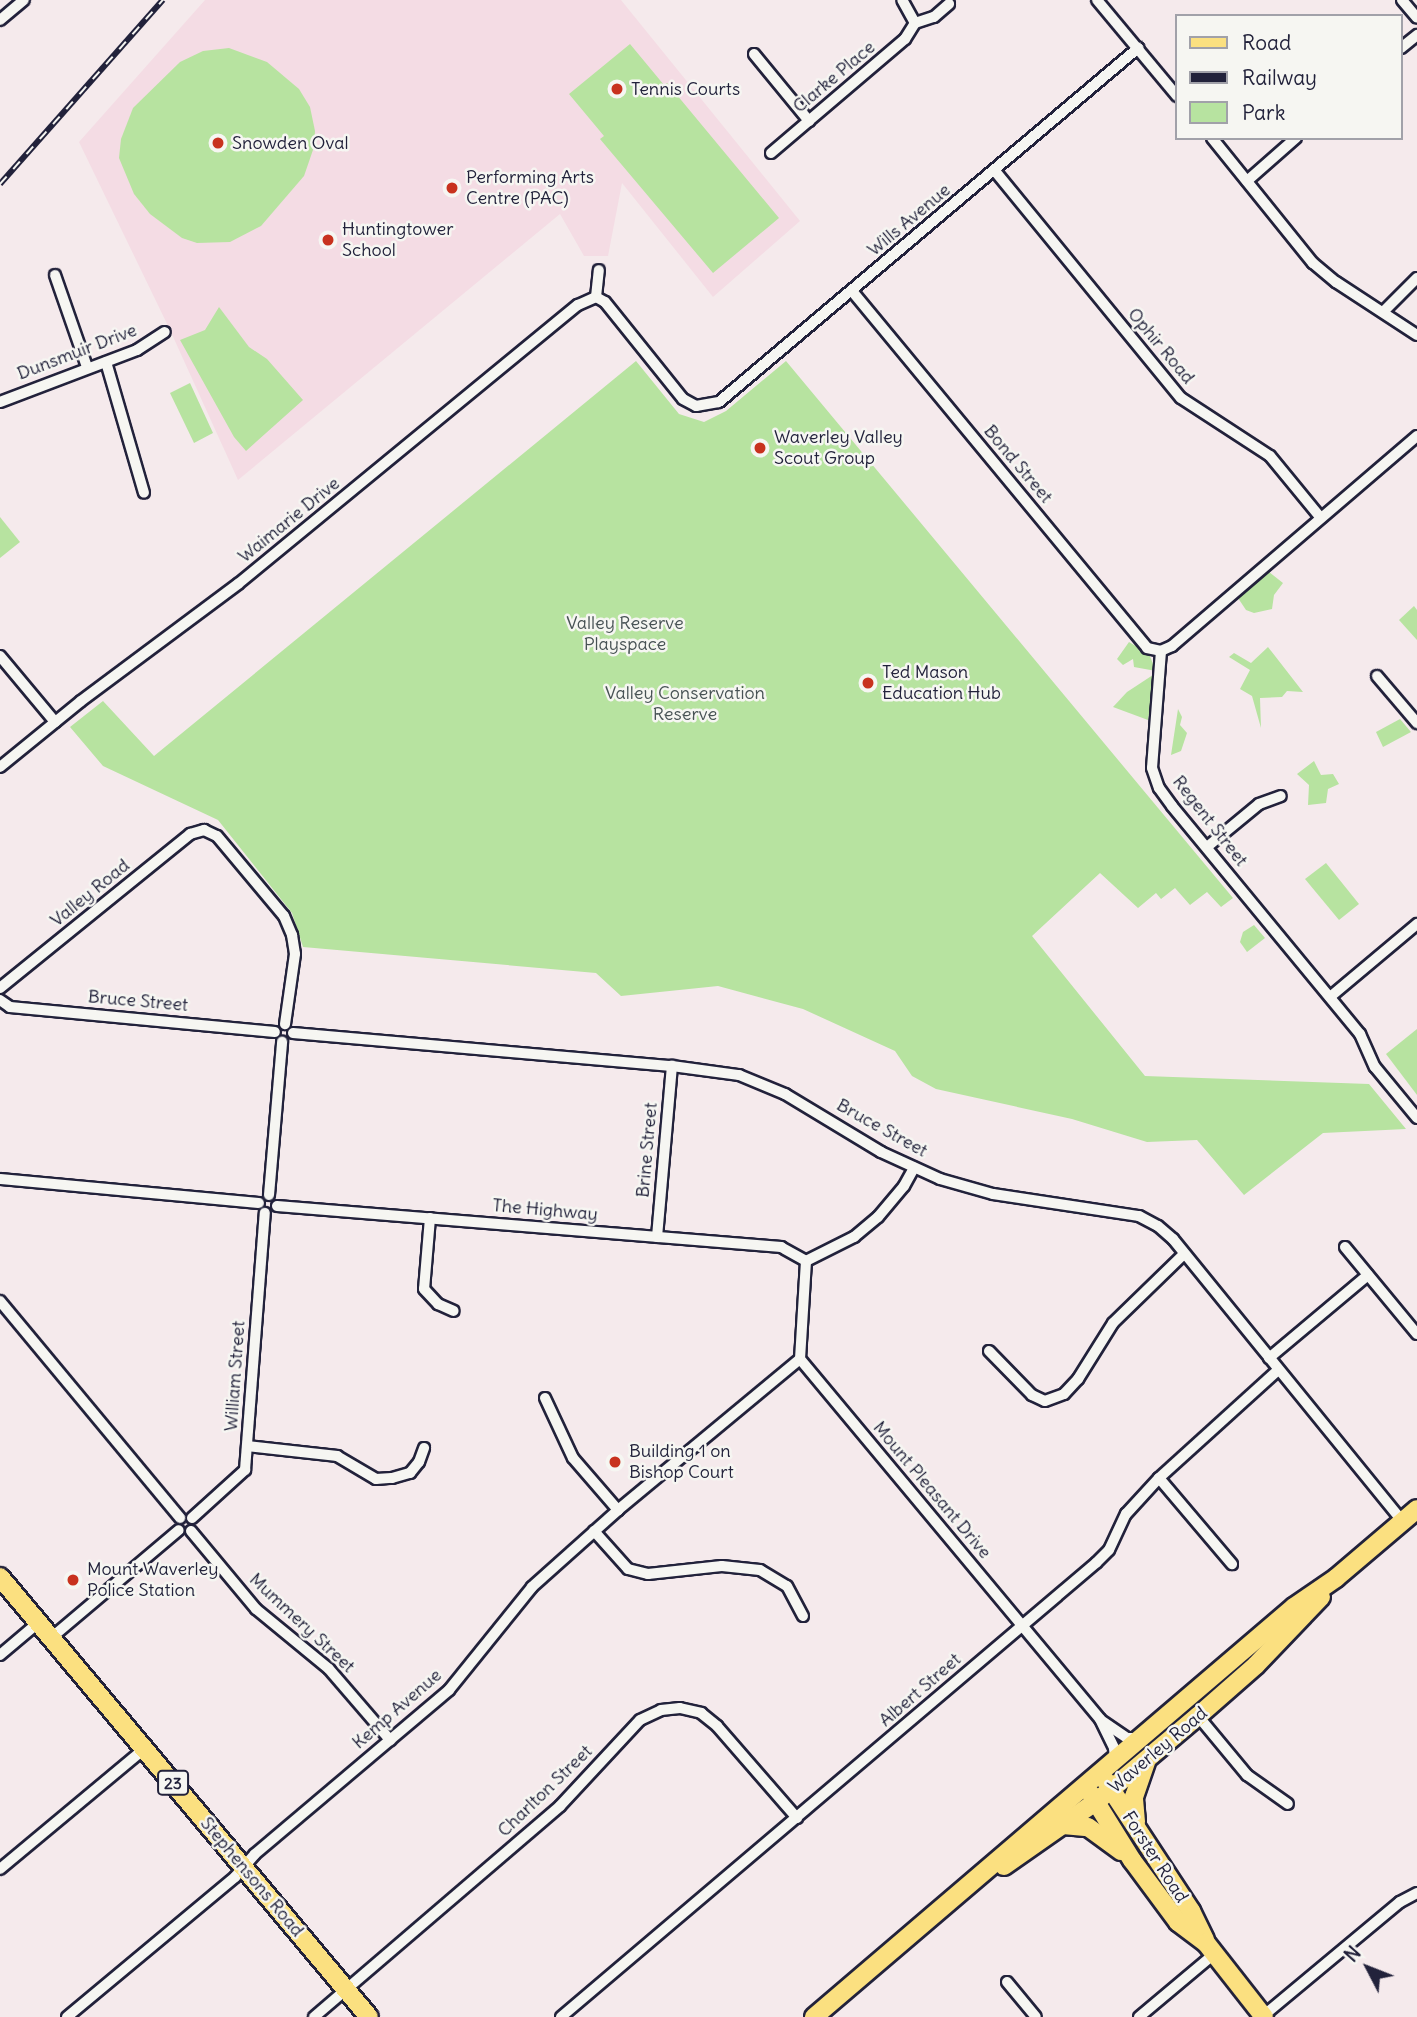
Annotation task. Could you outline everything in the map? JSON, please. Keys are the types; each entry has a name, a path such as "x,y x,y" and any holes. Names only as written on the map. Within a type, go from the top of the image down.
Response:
{"main road":[{"name":"Waverley Road","path":"814,2017 1294,1607 1336,1578 1417,1509"},
{"name":"Stephensons Road","path":"0,1577 246,1867 369,2017"},
{"name":"Waverley Road","path":"958,1896 1097,1801 1198,1716 1299,1623 1336,1578"},
{"path":"1184,1701 1198,1716"},
{"path":"1139,1832 1133,1811 1134,1797 1142,1770 1152,1754"},
{"name":"Forster Road","path":"1100,1772 1191,1911 1210,1949"},
{"name":"Forster Road","path":"1085,1785 1132,1860 1178,1922 1210,1949 1264,2016"},
{"path":"1063,1825 1088,1827 1132,1860"}],"street":[{"path":"0,20 24,0"},
{"path":"902,0 915,23"},
{"path":"1097,0 1176,95"},
{"path":"1402,0 1417,18"},
{"name":"Clarke Place","path":"771,153 905,39 915,23 934,17 948,4"},
{"path":"1403,46 1417,35"},
{"name":"Wills Avenue","path":"596,297 605,302 683,399 696,406 719,402 995,172 1138,48"},
{"path":"754,54 809,121"},
{"path":"1214,140 1313,263 1336,282 1417,335"},
{"path":"1247,181 1294,140"},
{"name":"Ophir Road","path":"995,172 1181,398 1270,456 1321,518"},
{"path":"596,297 599,270"},
{"path":"55,275 87,367"},
{"path":"1382,312 1417,278"},
{"name":"Bond Street","path":"852,291 1147,648 1161,650"},
{"name":"Waimarie Drive","path":"0,767 55,722 238,584 578,305 596,297"},
{"name":"Dunsmuir Drive","path":"0,402 137,350 165,332"},
{"path":"106,362 144,493"},
{"path":"1161,650 1172,646 1417,436"},
{"name":"Regent Street","path":"1161,650 1152,768 1159,788 1360,1034 1375,1067 1417,1118"},
{"path":"0,656 55,722"},
{"path":"1377,676 1417,723"},
{"path":"1207,847 1259,804 1281,796"},
{"name":"Valley Road","path":"0,988 190,834 204,830 217,836 284,916 292,935 295,954 289,1029"},
{"path":"1330,997 1417,924"},
{"name":"Bruce Street","path":"0,1000 10,1007 275,1032"},
{"path":"278,1027 289,1029 291,1039 282,1042 277,1039 275,1032 278,1027"},
{"name":"Bruce Street","path":"289,1029 672,1066 756,1080 914,1168 993,1194 1139,1216 1158,1226 1184,1254 1402,1521"},
{"path":"269,1195 282,1042"},
{"name":"Brine Street","path":"657,1237 672,1066"},
{"path":"800,1359 806,1261 854,1237 878,1217 904,1186 914,1168"},
{"path":"0,1180 274,1211 277,1206 275,1198 269,1195 261,1198 262,1208"},
{"name":"The Highway","path":"277,1206 781,1247 806,1261"},
{"name":"William Street","path":"183,1527 245,1470 262,1208"},
{"path":"430,1218 425,1289 438,1304 454,1311"},
{"path":"1345,1247 1417,1334"},
{"path":"989,1351 1032,1395 1045,1401 1063,1394 1078,1379 1113,1323 1184,1254"},
{"path":"1269,1358 1368,1275"},
{"name":"Mummery Street","path":"0,1301 183,1527 256,1609 329,1669 390,1740"},
{"name":"Kemp Avenue","path":"67,2017 246,1867 255,1854 449,1690 532,1587 618,1510 800,1359"},
{"name":"Mount Pleasant Drive","path":"800,1359 1100,1719 1114,1748 1115,1760"},
{"name":"Albert Street","path":"561,2017 1109,1550 1126,1514 1159,1478 1278,1370"},
{"path":"545,1398 573,1458 618,1510"},
{"path":"247,1446 337,1456 376,1479 410,1473 419,1462 424,1448"},
{"path":"1159,1478 1232,1564"},
{"path":"51,1638 183,1527"},
{"path":"594,1531 628,1569 648,1574 722,1566 760,1570 787,1586 803,1616"},
{"path":"0,1655 39,1622"},
{"name":"Charlton Street","path":"314,2017 560,1806 640,1720 661,1710 680,1708 701,1713 717,1726 797,1818"},
{"path":"1198,1716 1247,1775 1287,1804"},
{"name":"Mount Pleasant Drive","path":"1100,1719 1127,1738 1140,1738"},
{"path":"0,1869 144,1749"},
{"path":"1264,2016 1400,1902 1417,1893"},
{"path":"1139,2017 1210,1949"},
{"path":"1007,1982 1036,2017"}],"shaded area":[{"name":"Huntingtower School","path":"205,0 621,0 800,221 713,297 622,183 608,256 584,256 560,214 238,480 170,330 79,142"}],"green space":[{"path":"630,44 664,85 667,83 779,218 713,273 600,139 604,136 569,94"},
{"name":"Snowden Oval","path":"229,48 267,62 299,89 310,107 315,131 314,147 304,176 261,226 230,242 197,243 182,238 150,214 134,194 119,158 121,139 133,108 180,62 203,51"},
{"path":"219,307 249,347 267,359 303,400 246,451 234,437 180,340 205,330"},
{"name":"Valley Conservation Reserve","path":"636,361 679,414 704,422 726,411 786,361 1233,898 1221,907 1207,892 1190,905 1175,888 1161,899 1156,893 1138,908 1100,873 1032,936 1145,1076 1369,1084 1406,1129 1323,1133 1244,1195 1197,1140 1147,1142 1072,1119 936,1089 912,1076 895,1051 803,1009 718,986 621,996 596,973 303,947 292,913 218,820 103,766 70,727 103,701 154,756"},
{"path":"190,383 213,433 194,443 170,393"},
{"path":"0,517 20,542 0,558"},
{"path":"1269,572 1283,583 1274,595 1272,609 1254,613 1246,610 1238,598"},
{"path":"1414,606 1417,610 1417,640 1399,620"},
{"path":"1129,642 1149,654 1156,671 1134,667 1133,659 1123,665 1117,659"},
{"path":"1268,647 1303,692 1287,691 1282,697 1260,698 1261,728 1252,696 1240,689 1250,670 1229,657 1234,653 1251,663"},
{"path":"1156,673 1148,720 1113,707 1127,692"},
{"path":"1178,709 1182,717 1180,725 1187,733 1181,751 1171,755"},
{"path":"1400,719 1411,732 1383,747 1376,732"},
{"path":"1314,761 1321,775 1333,774 1339,784 1328,789 1326,803 1308,805 1309,785 1297,774"},
{"path":"1326,863 1359,904 1339,920 1305,879"},
{"path":"1254,925 1265,938 1247,952 1240,942 1243,932"},
{"path":"1417,1029 1417,1095 1386,1054"}],"railway":[{"path":"0,184 163,0"}],"place":[{"name":"Tennis Courts","path":"617,89"},
{"name":"Snowden Oval","path":"218,143"},
{"name":"Performing Arts Centre (PAC)","path":"452,188"},
{"name":"Huntingtower School","path":"328,240"},
{"name":"Waverley Valley Scout Group","path":"760,448"},
{"name":"Ted Mason Education Hub","path":"868,683"},
{"name":"Building 1 on Bishop Court","path":"615,1462"},
{"name":"Mount Waverley Police Station","path":"73,1580"}],"park label":[{"name":"Valley Reserve Playspace","path":"625,634"}]}
